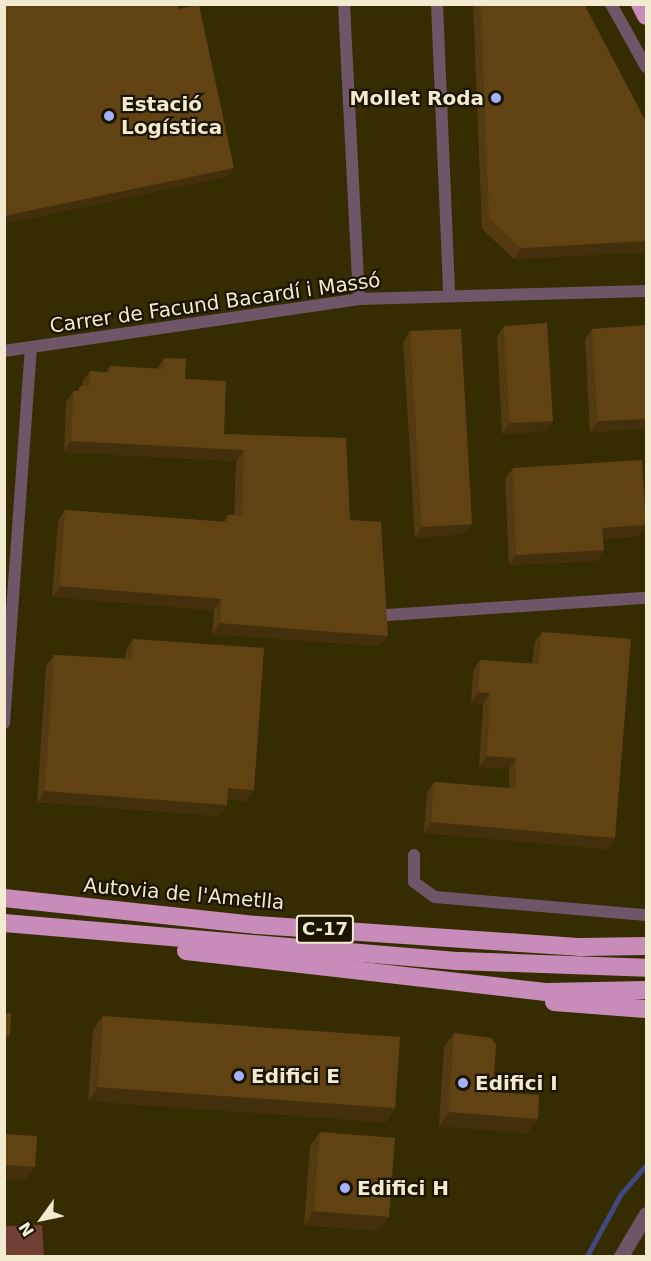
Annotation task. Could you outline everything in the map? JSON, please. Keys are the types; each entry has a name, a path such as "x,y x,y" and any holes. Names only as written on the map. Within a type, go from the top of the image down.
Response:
{"highway":[{"path":"640,4 646,16"},
{"name":"Autovia de l'Ametlla","path":"4,898 257,925 581,947 646,946"},
{"name":"C-17","path":"4,923 36,928 459,961 646,968"},
{"path":"36,928 92,941 548,992 646,990"},
{"path":"500,987 555,1002 646,1009"}],"street":[{"path":"344,4 359,299"},
{"path":"437,4 449,296"},
{"path":"611,4 646,67"},
{"name":"Carrer de Facund Bacardí i Massó","path":"4,351 359,299 646,291"},
{"path":"4,723 31,348"},
{"path":"387,615 646,598"},
{"path":"414,855 414,882 435,897 646,915"},
{"path":"621,1257 646,1214"}],"shaded area":[{"path":"42,1225 44,1256 5,1256 5,1226"}],"building":[{"name":"Estació Logística","path":"4,4 177,4 178,9 199,5 234,168 4,216"},
{"path":"481,4 584,4 646,122 646,241 521,248 489,218"},
{"path":"547,323 553,421 510,423 504,326"},
{"path":"646,325 646,419 598,421 592,329"},
{"path":"461,329 472,524 422,527 410,331"},
{"path":"164,358 186,359 185,379 226,381 224,434 346,438 350,520 381,522 388,636 220,623 222,599 60,586 65,510 228,522 228,515 242,516 244,450 71,441 74,391 80,391 80,386 89,386 90,371 110,373 110,366 164,369"},
{"path":"642,460 646,525 602,528 604,550 516,555 513,468"},
{"path":"542,632 631,639 615,838 431,822 434,782 516,789 516,758 487,756 490,693 478,692 480,660 539,664"},
{"path":"133,639 264,648 254,790 228,788 227,805 45,791 54,655 132,659"},
{"path":"4,1013 11,1013 10,1035 4,1035"},
{"name":"Edifici E","path":"103,1016 400,1037 395,1108 98,1087"},
{"path":"454,1033 491,1038 496,1045 493,1092 539,1095 538,1119 449,1112"},
{"name":"Edifici H","path":"320,1132 395,1138 389,1217 314,1211"},
{"path":"4,1134 37,1136 35,1167 4,1165"}],"waterway":[{"path":"587,1256 621,1194 646,1165"}],"place":[{"name":"Mollet Roda","path":"496,98"},
{"name":"Estació Logística","path":"109,116"},
{"name":"Edifici E","path":"239,1076"},
{"name":"Edifici I","path":"463,1083"},
{"name":"Edifici H","path":"345,1188"}]}
